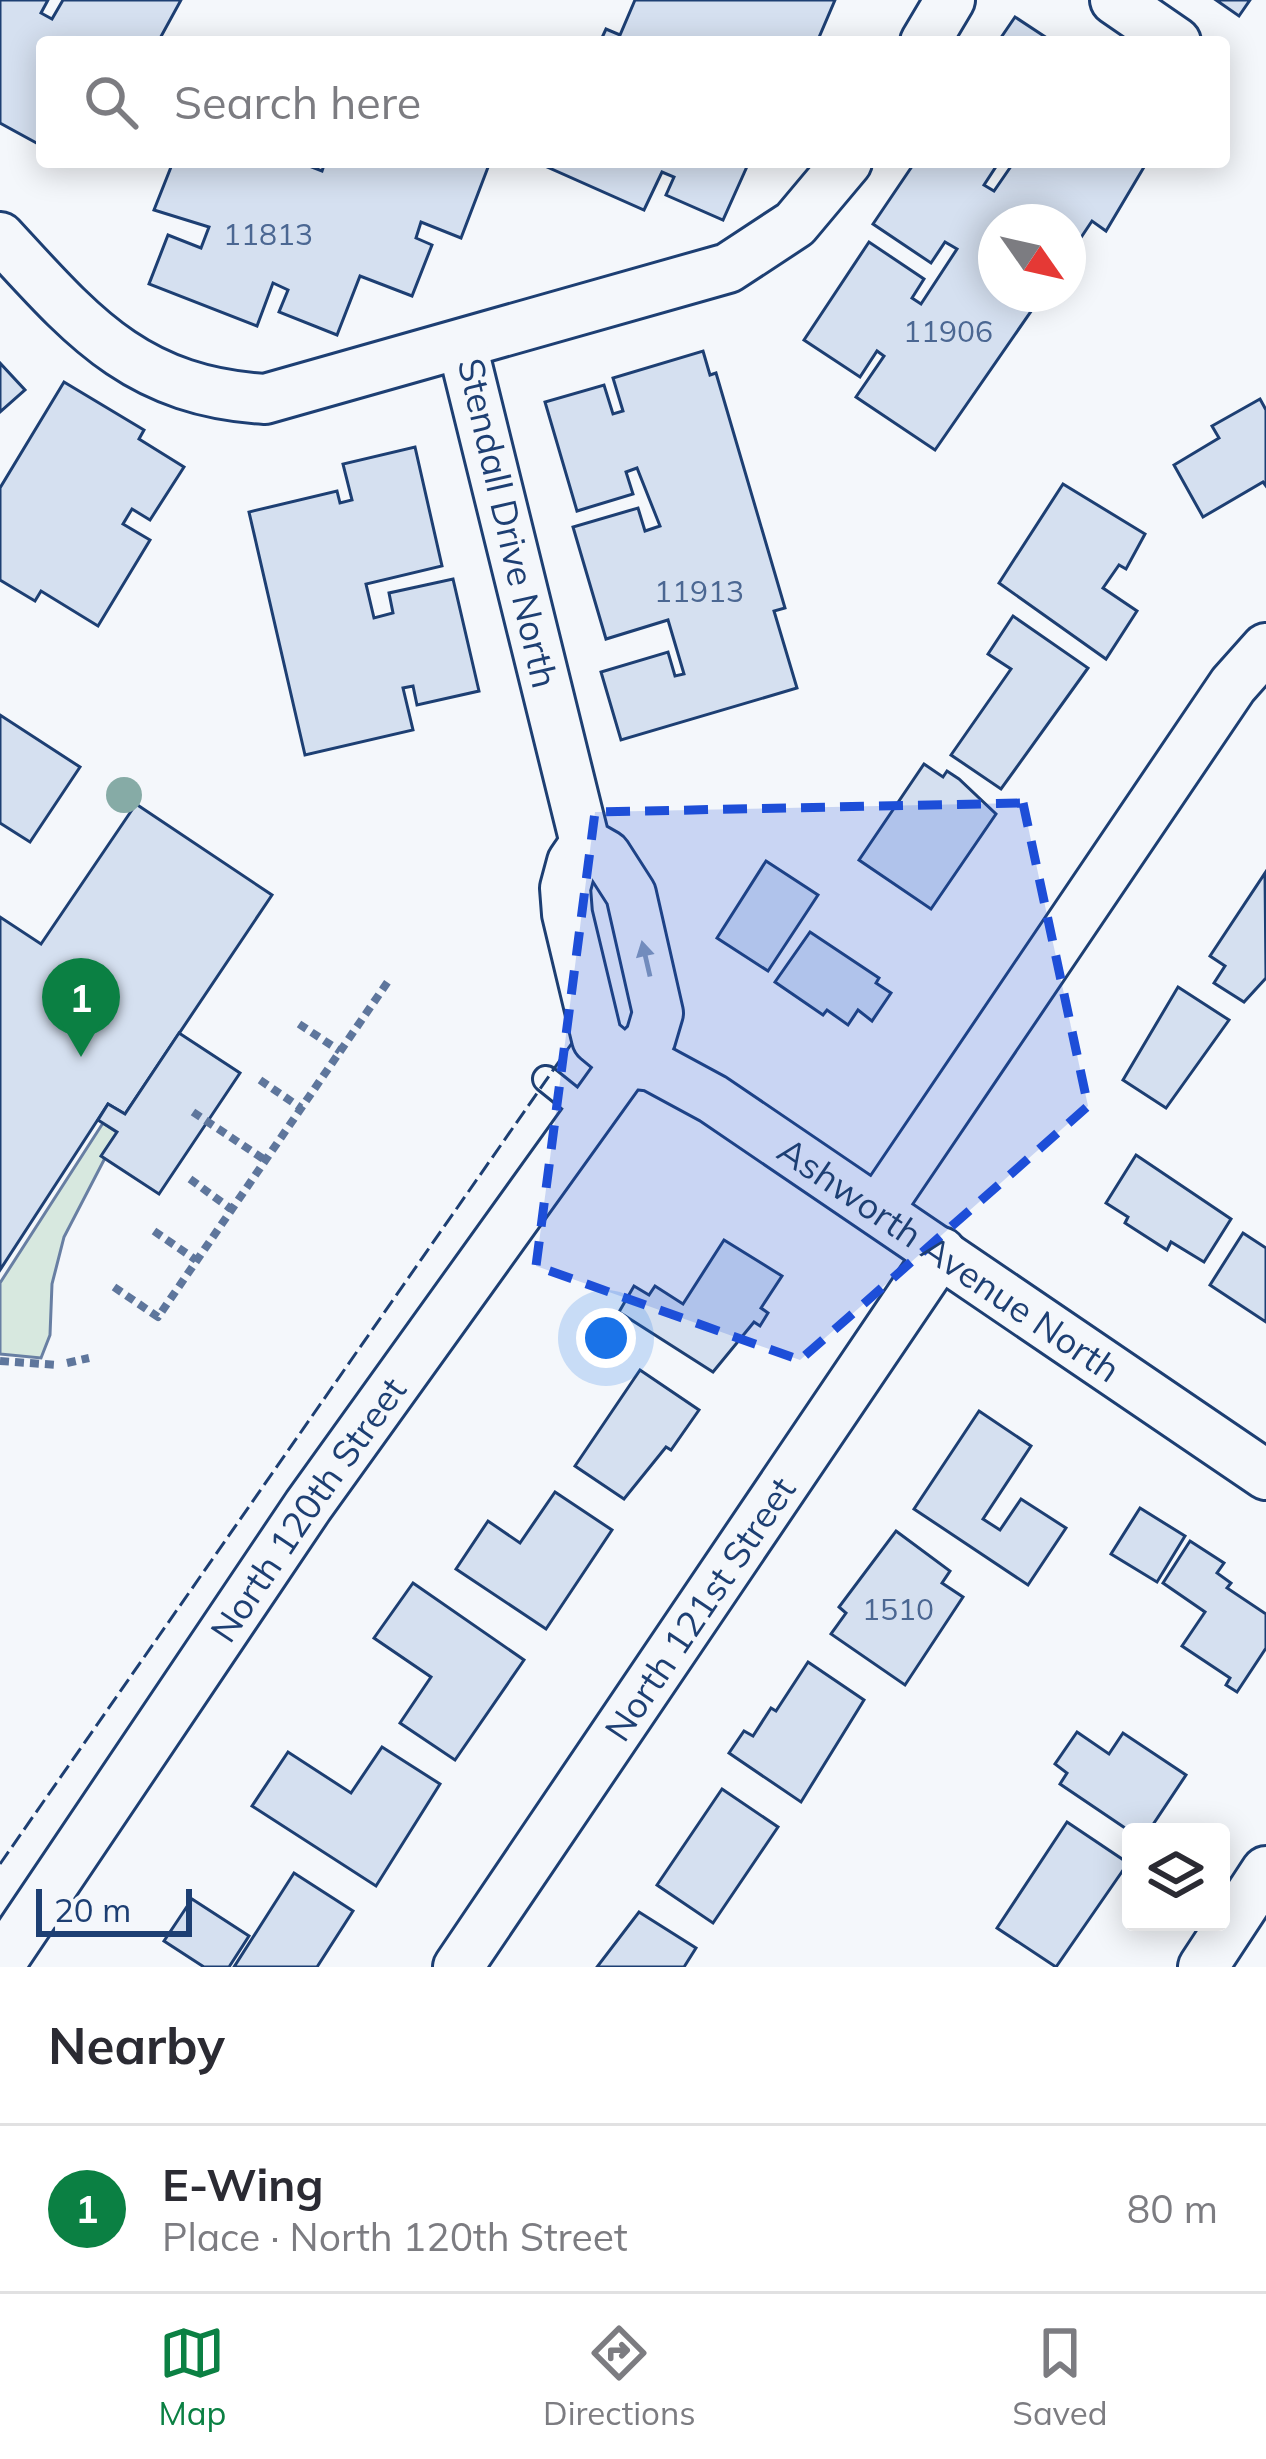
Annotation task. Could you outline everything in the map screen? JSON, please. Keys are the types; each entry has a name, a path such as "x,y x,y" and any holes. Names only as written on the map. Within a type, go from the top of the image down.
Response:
{"street":[{"path":"929,36 950,0"},
{"path":"1114,0 1167,36"},
{"name":"Stendall Drive North","path":"585,843 462,345 728,268 796,224 842,168"},
{"path":"0,237 87,332 119,356 234,398 266,399 462,345"},
{"path":"878,1210 1233,685 1266,648"},
{"path":"585,843 606,855 632,894 658,1012 650,1040 626,1063 597,1039 567,914 565,888 572,862 585,843"},
{"name":"Ashworth Avenue North","path":"626,1063 652,1066 674,1076 1266,1475"},
{"name":"North 120th Street","path":"0,1964 308,1506 626,1063"},
{"name":"North 121st Street","path":"458,1967 941,1252"},
{"path":"1203,1967 1266,1871"}],"lane":[{"path":"547,1079 592,1116"}],"path":[{"path":"114,1287 158,1317 389,980"},
{"path":"299,1024 340,1051"},
{"path":"260,1080 301,1108"},
{"path":"193,1112 265,1160"},
{"path":"190,1180 231,1208"},
{"path":"154,1231 196,1260"},
{"path":"0,1361 63,1364 89,1358"}],"highlighted area":[{"path":"1023,803 1088,1106 800,1360 536,1266 595,812"}],"shaded area":[{"path":"103,1123 118,1133 64,1237 52,1284 50,1335 41,1358 0,1354 0,1283"}],"building":[{"path":"0,0 48,0 41,13 52,19 63,0 181,0 161,36 36,36 36,143 0,123"},
{"path":"635,0 835,0 820,36 603,36 606,29 620,35"},
{"path":"1216,0 1250,0 1239,16"},
{"path":"1015,17 1044,36 1002,36"},
{"path":"171,168 488,168 461,238 421,222 416,238 432,245 412,296 360,276 337,335 279,312 288,290 273,283 257,326 149,284 168,235 201,248 209,227 154,210"},
{"path":"550,168 746,168 723,220 666,195 674,177 662,172 644,210"},
{"path":"911,168 995,168 984,185 994,191 1010,168 1143,168 1106,231 1092,221 1086,230 1086,204 978,204 978,312 1031,312 935,450 856,397 884,356 877,351 860,377 804,340 869,242 924,279 912,298 921,304 957,249 945,242 931,263 873,224"},
{"path":"703,351 710,375 716,373 785,608 774,611 797,688 621,740 601,672 668,652 675,676 684,674 668,620 606,639 573,527 638,508 645,531 660,526 637,468 626,472 633,494 577,511 545,402 604,385 613,414 623,411 613,378"},
{"path":"0,363 25,390 0,412"},
{"path":"64,382 144,430 139,439 184,467 150,520 132,509 123,524 150,540 98,626 41,591 35,601 0,580 0,488"},
{"path":"1260,399 1266,410 1266,486 1263,482 1203,517 1174,465 1219,438 1212,426"},
{"path":"415,447 442,566 366,584 374,618 393,613 389,593 453,579 479,691 417,705 413,686 403,688 413,730 305,755 249,512 337,491 340,503 352,500 343,464"},
{"path":"1063,484 1145,534 1126,569 1119,565 1103,588 1137,611 1106,659 999,583"},
{"path":"1013,616 1088,668 1001,789 951,755 1011,669 988,654"},
{"path":"0,715 80,767 30,842 0,823"},
{"path":"924,764 943,777 947,771 959,779 996,814 931,909 859,860"},
{"path":"136,804 272,895 125,1114 108,1104 0,1270 0,917 41,944"},
{"path":"766,861 818,895 768,971 717,938"},
{"path":"1265,873 1266,978 1244,1002 1214,983 1225,966 1210,956"},
{"path":"810,932 879,978 876,983 891,993 872,1021 858,1010 848,1025 827,1010 823,1015 775,982"},
{"path":"1178,987 1229,1020 1166,1108 1123,1080"},
{"path":"179,1033 240,1073 159,1194 101,1156 117,1132 98,1120 108,1104 125,1114"},
{"path":"1136,1155 1231,1219 1204,1262 1171,1242 1167,1250 1125,1223 1128,1217 1106,1203"},
{"path":"1243,1233 1266,1248 1266,1322 1210,1285"},
{"path":"724,1240 782,1276 761,1308 768,1313 760,1326 754,1322 713,1372 619,1312 634,1286 649,1295 655,1286 683,1304"},
{"path":"640,1370 699,1410 671,1450 666,1447 624,1499 575,1466"},
{"path":"979,1411 1031,1446 983,1519 1000,1530 1021,1499 1066,1528 1028,1585 914,1509"},
{"path":"555,1492 612,1530 546,1629 456,1569 488,1521 520,1543"},
{"path":"1140,1508 1185,1536 1157,1582 1111,1554"},
{"path":"896,1531 950,1571 942,1583 963,1597 905,1685 831,1634 846,1613 839,1607"},
{"path":"1190,1541 1224,1563 1217,1573 1231,1583 1227,1588 1266,1614 1266,1648 1237,1692 1226,1685 1230,1678 1182,1646 1205,1612 1163,1583"},
{"path":"413,1583 524,1660 455,1760 400,1723 431,1677 374,1638"},
{"path":"808,1662 864,1700 801,1802 729,1753 744,1731 753,1736 771,1708 776,1711"},
{"path":"1077,1732 1109,1754 1123,1733 1186,1775 1154,1823 1122,1826 1060,1784 1067,1773 1055,1764"},
{"path":"382,1747 440,1784 376,1886 252,1806 288,1752 351,1793"},
{"path":"722,1789 778,1827 713,1923 657,1885"},
{"path":"1067,1822 1122,1859 1122,1872 1056,1967 997,1928"},
{"path":"294,1873 353,1911 317,1967 234,1967"},
{"path":"192,1899 249,1936 229,1967 204,1967 164,1941"},
{"path":"639,1912 696,1948 684,1967 597,1967"}],"fence":[{"path":"0,1864 572,1043"}],"place":[{"name":"E-Wing","path":"81,1057"}]}
